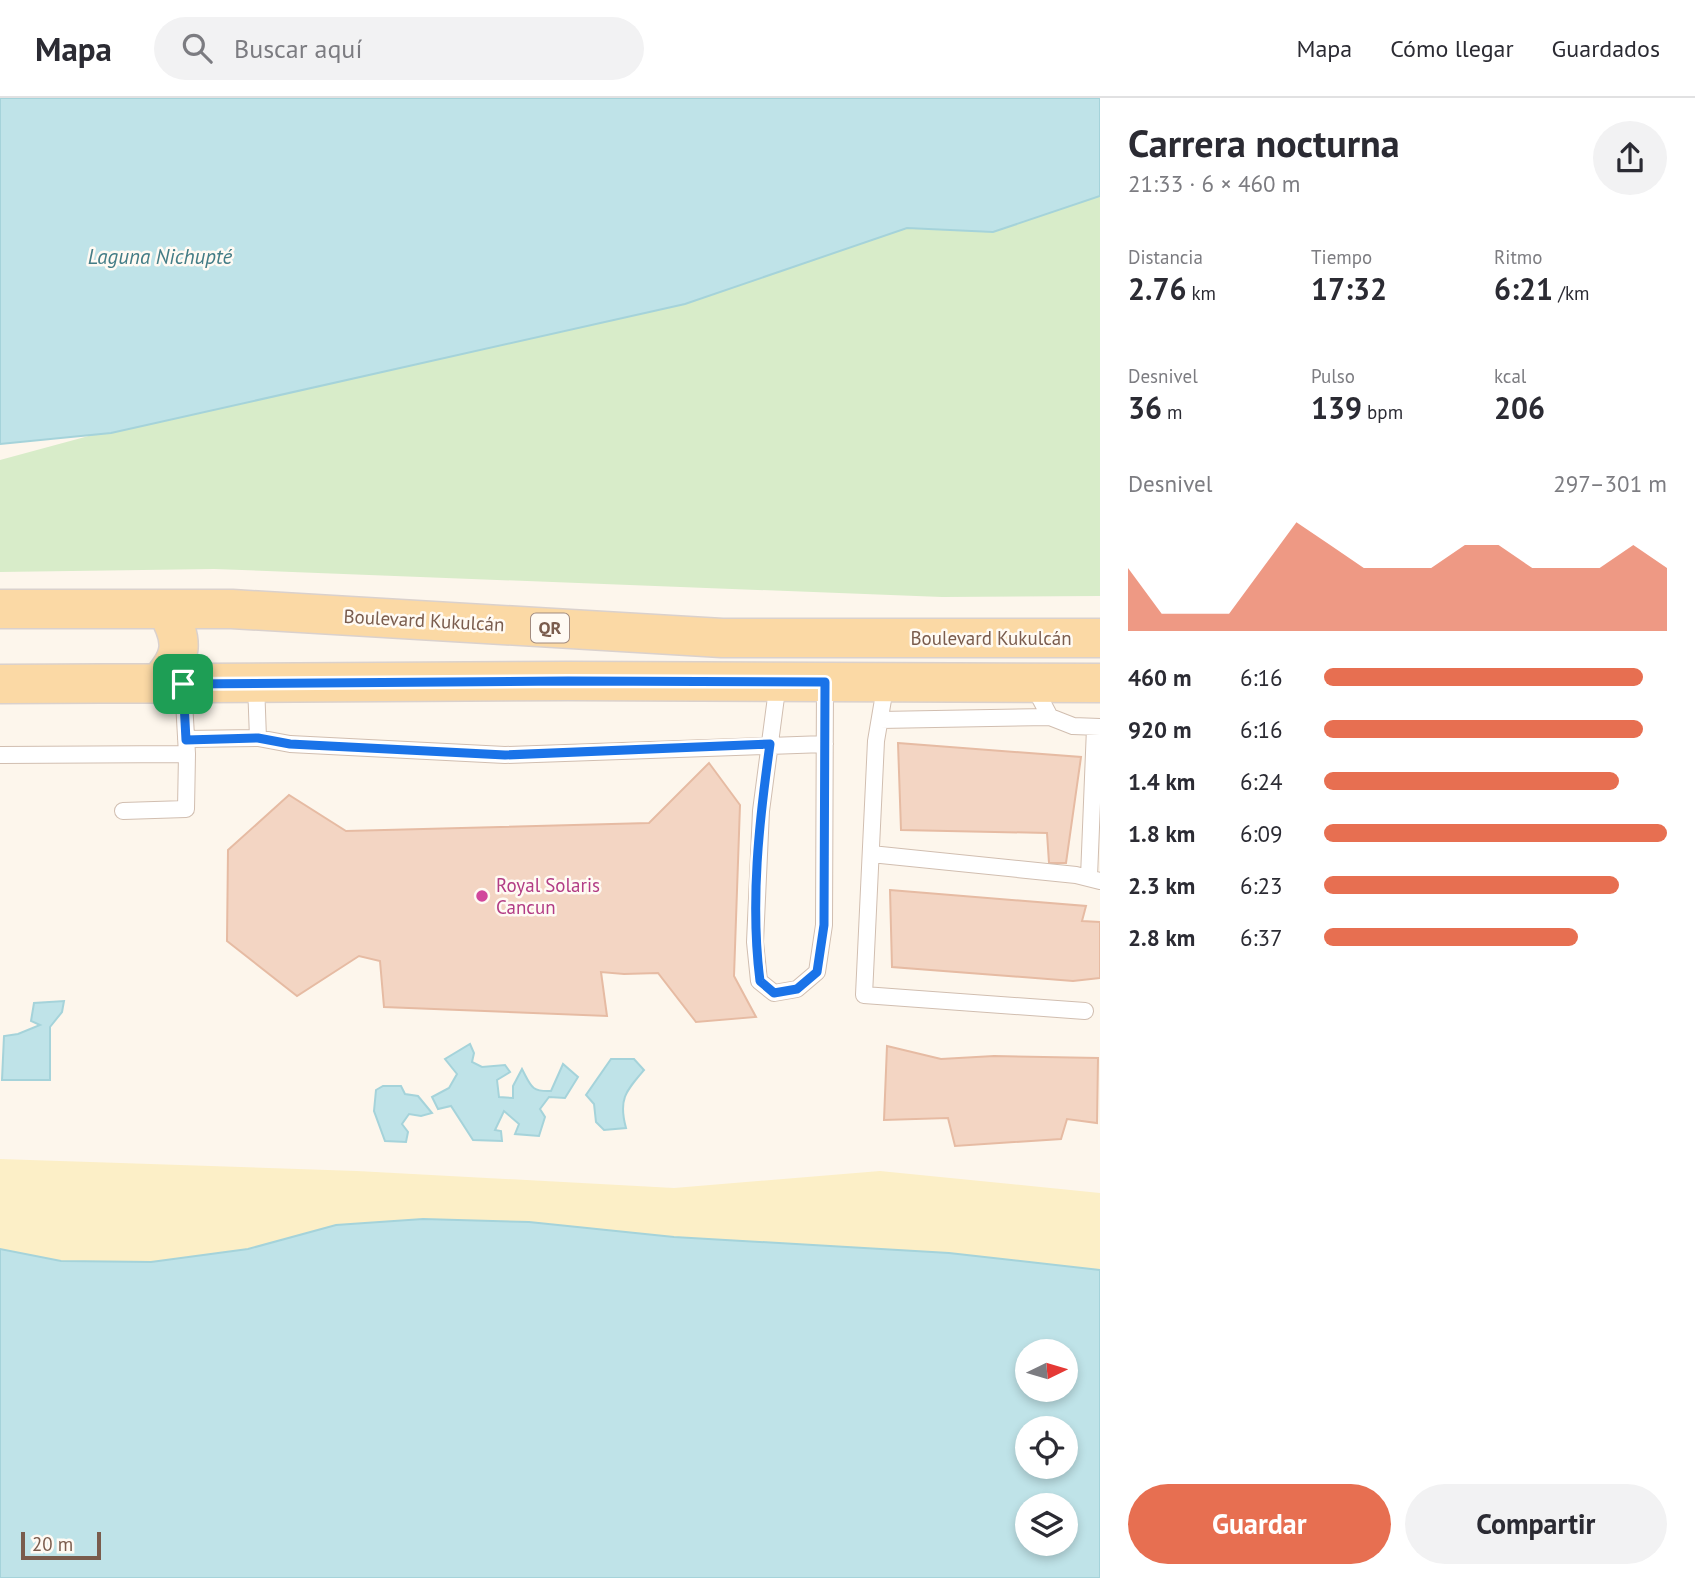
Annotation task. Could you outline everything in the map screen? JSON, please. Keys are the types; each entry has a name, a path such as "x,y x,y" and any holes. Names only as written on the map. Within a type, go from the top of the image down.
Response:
{"main road":[{"name":"Boulevard Kukulcán","path":"0,609 232,609 722,638 1100,638"},
{"path":"166,609 177,628 180,642 171,684"},
{"path":"0,684 555,681 1100,683"}],"lane":[{"path":"778,682 761,811 755,942 760,981 774,993 797,989 817,972 824,925 825,682"},
{"path":"886,682 877,741 864,995 1085,1011"},
{"path":"1032,683 1050,718"},
{"path":"123,811 186,809 186,747 171,684"},
{"path":"256,684 258,738"},
{"path":"871,854 1095,879 1097,727 1073,726 1050,718 880,720"},
{"path":"0,755 186,747 258,738 290,744 505,755 825,744"}],"green space":[{"path":"1100,150 1100,596 942,597 214,569 0,572 0,460"}],"sand":[{"path":"0,1159 357,1171 674,1188 880,1171 1100,1193 1100,1270 674,1237 529,1222 423,1219 336,1225 248,1249 151,1262 61,1261 0,1249"}],"water":[{"name":"Laguna Nichupté","path":"0,98 1100,98 1100,196 993,232 907,228 685,304 111,433 0,444"},
{"path":"64,1001 62,1012 50,1027 50,1080 2,1080 4,1036 18,1034 40,1025 31,1021 34,1003"},
{"path":"470,1044 474,1053 472,1062 482,1067 505,1065 510,1072 497,1080 499,1097 513,1098 513,1086 522,1069 530,1084 539,1090 551,1091 563,1064 578,1077 565,1098 549,1097 540,1109 545,1117 539,1136 515,1134 519,1124 504,1111 495,1130 501,1131 502,1141 473,1140 451,1106 438,1109 432,1097 449,1088 457,1074 445,1059"},
{"path":"611,1059 634,1059 644,1070 632,1084 623,1102 626,1128 604,1130 596,1122 594,1104 586,1095"},
{"path":"383,1086 401,1086 405,1094 418,1096 432,1113 421,1116 409,1114 402,1124 408,1132 406,1142 385,1141 374,1111 376,1090"},
{"path":"423,1219 529,1222 674,1237 949,1253 1100,1270 1100,1578 0,1578 0,1249 61,1261 151,1262 248,1249 336,1225"}],"building":[{"path":"898,743 1081,757 1066,863 1049,863 1047,833 901,830"},
{"name":"Royal Solaris Cancun","path":"709,763 740,805 734,976 756,1017 696,1022 658,973 601,972 607,1016 384,1007 380,961 359,956 297,996 227,941 228,850 289,795 346,831 649,823"},
{"path":"890,890 1086,906 1082,921 1100,922 1100,978 1073,981 892,967"},
{"path":"887,1046 941,1059 994,1056 1098,1058 1097,1123 1067,1119 1061,1139 955,1146 948,1118 884,1120"}],"place":[{"name":"Royal Solaris Cancun","path":"482,896"}],"route":[{"path":"825,682 824,925 817,972 797,989 774,993 760,981 755,942 761,811 770,744 505,755 290,744 258,738 186,740 183,684 825,682"}]}
